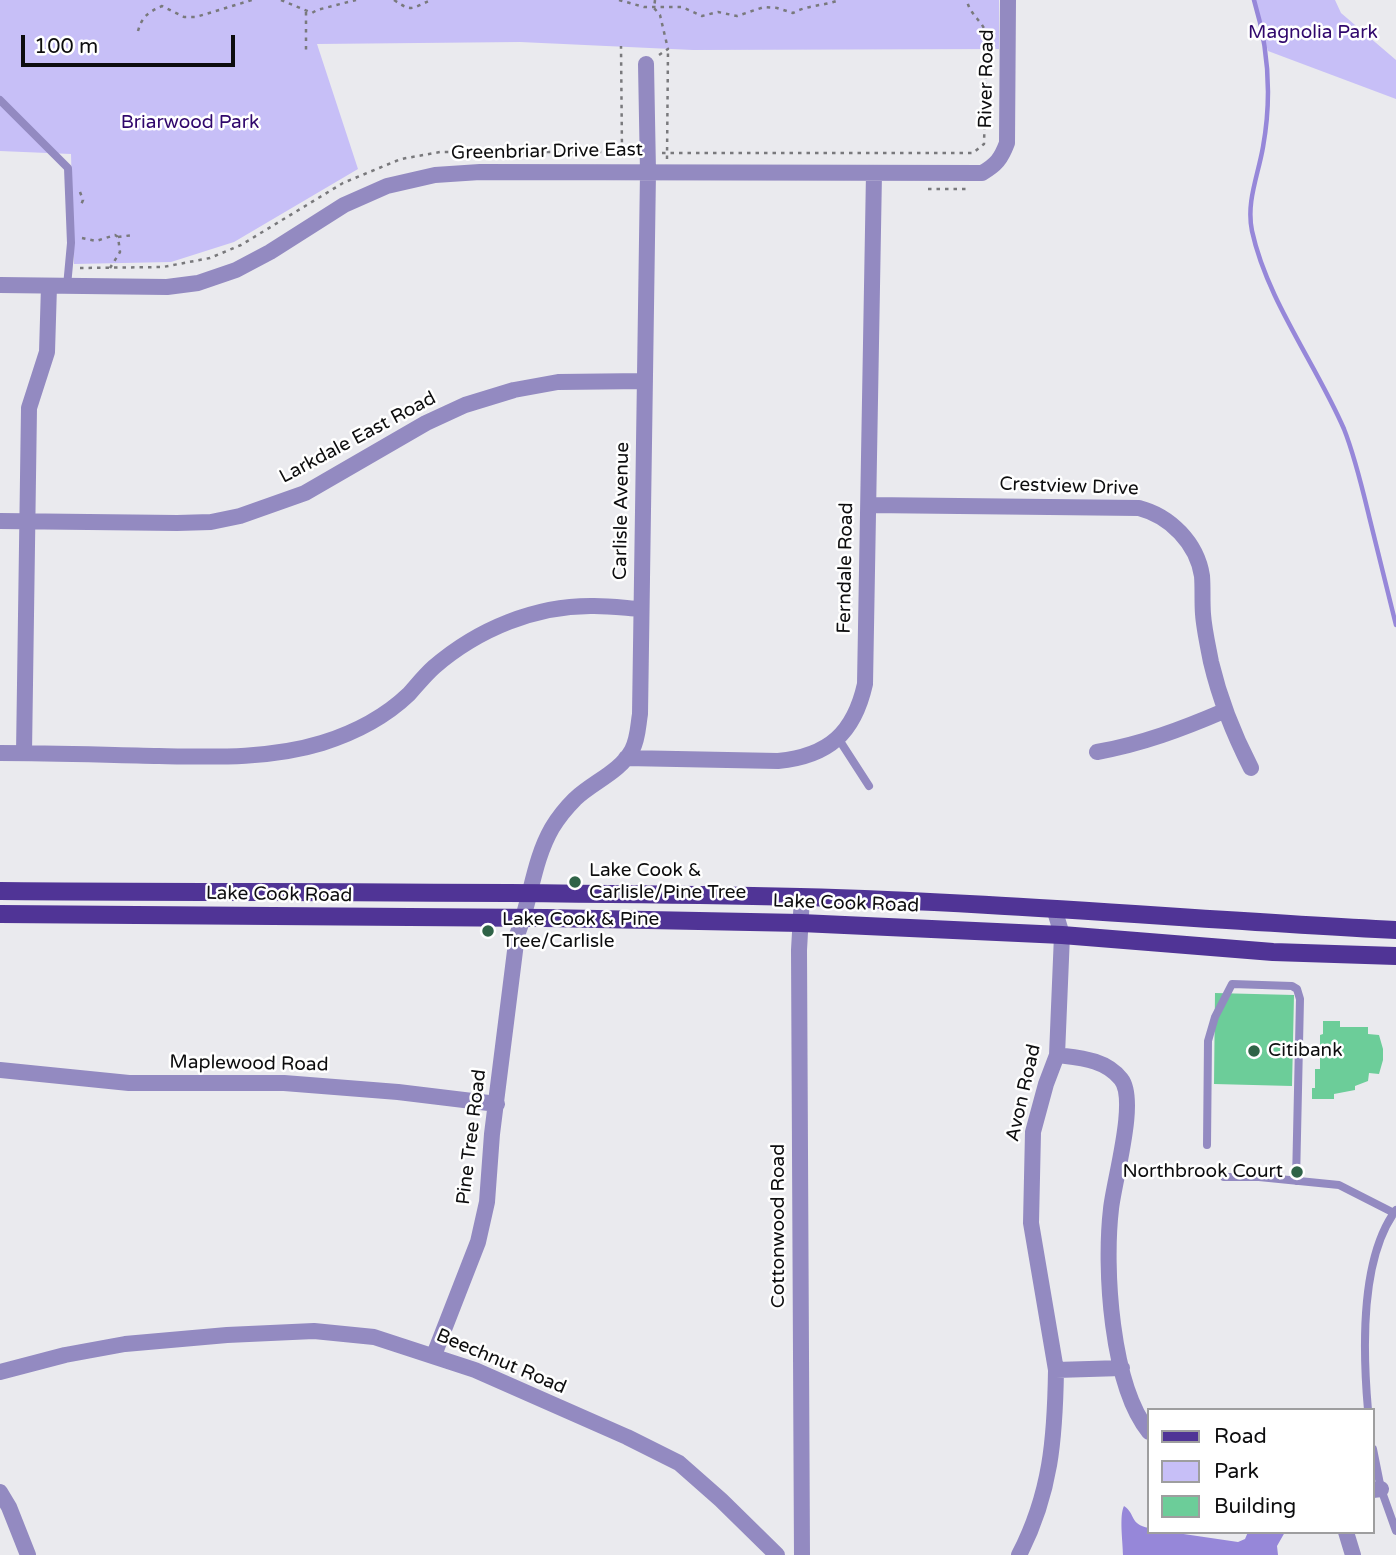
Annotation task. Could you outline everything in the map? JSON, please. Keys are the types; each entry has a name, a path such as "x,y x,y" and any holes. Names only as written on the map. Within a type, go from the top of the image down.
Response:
{"main road":[{"name":"Lake Cook Road","path":"0,891 802,897 1054,908 1233,922 1396,930"},
{"name":"Lake Cook Road","path":"0,914 801,923 1062,935 1260,951 1396,956"}],"street":[{"name":"River Road","path":"1002,158 1007,144 1009,109 1008,0"},
{"name":"Carlisle Avenue","path":"524,918 538,857 552,827 575,800 626,758 637,738 640,714 648,172 646,64"},
{"name":"Greenbriar Drive East","path":"0,285 167,287 198,283 270,252 344,205 387,186 435,175 480,172 982,173 1002,158"},
{"name":"Ferndale Road","path":"626,758 778,761 813,754 848,729 860,708 865,684 874,173"},
{"path":"24,753 29,408 47,352 49,286"},
{"name":"Larkdale East Road","path":"0,521 211,522 273,506 306,493 426,423 465,405 514,390 558,382 645,382"},
{"name":"Crestview Drive","path":"869,505 1139,508 1152,512 1180,532 1197,557 1202,575 1205,627 1224,711 1251,768"},
{"path":"0,753 236,756 279,752 321,743 360,728 386,712 408,695 441,661 491,629 525,615 559,608 593,606 641,609"},
{"path":"1097,752 1139,744 1224,711"},
{"name":"Cottonwood Road","path":"802,897 799,950 802,1555"},
{"name":"Avon Road","path":"1019,1555 1034,1527 1051,1463 1055,1430 1056,1370 1031,1223 1033,1132 1045,1084 1058,1055 1062,935 1054,908"},
{"name":"Pine Tree Road","path":"434,1355 478,1242 487,1202 517,935 524,918"},
{"path":"1058,1055 1094,1060 1122,1080 1127,1096 1128,1115 1111,1211 1109,1251 1114,1323 1122,1368 1137,1413 1148,1430"},
{"name":"Maplewood Road","path":"0,1070 128,1083 284,1083 398,1092 497,1104"},
{"name":"Beechnut Road","path":"0,1372 125,1343 314,1331 374,1337 475,1370 679,1463 777,1555"},
{"path":"1056,1370 1122,1368"},
{"path":"0,1492 9,1507 28,1555"},
{"path":"1347,1534 1353,1555"}],"lane":[{"path":"0,100 68,168 71,243 67,286"},
{"path":"838,738 869,786"},
{"path":"1207,1145 1208,1041 1215,1017 1233,984 1292,986 1297,989 1300,999 1296,1181"},
{"path":"1224,1177 1339,1185 1395,1212 1378,1247 1368,1287 1368,1408"},
{"path":"1375,1470 1377,1490 1396,1531"}],"path":[{"path":"138,31 141,20 149,12 162,6 184,17 196,17 252,0"},
{"path":"281,0 312,13 356,0"},
{"path":"394,0 407,9 417,9 431,0"},
{"path":"619,0 644,8 682,8 702,16 718,12 737,16 764,8 777,8 793,13 803,7 839,0"},
{"path":"655,0 654,8 660,15 668,49 668,153 972,153 984,144 987,37 986,30 970,11 967,0"},
{"path":"306,12 306,50"},
{"path":"646,64 668,49"},
{"path":"924,189 966,189"},
{"path":"71,243 78,237 96,241 115,235 133,235"},
{"path":"110,268 120,252 118,237"}],"green space":[{"name":"Briarwood Park","path":"0,0 999,0 999,49 693,50 520,42 317,44 358,169 234,242 171,262 74,264 71,154 0,151"},
{"name":"Magnolia Park","path":"1254,0 1335,0 1341,13 1396,60 1396,99 1268,51"}],"shaded area":[{"path":"1124,1506 1138,1524 1148,1528 1148,1534 1184,1534 1238,1542 1245,1539 1247,1534 1284,1534 1277,1546 1278,1555 1123,1555"}],"building":[{"name":"Citibank","path":"1215,993 1294,995 1292,1086 1214,1084"},
{"path":"1323,1021 1340,1021 1340,1027 1368,1027 1368,1034 1379,1035 1383,1060 1379,1074 1369,1073 1368,1081 1355,1086 1355,1090 1334,1094 1334,1099 1312,1099 1315,1069 1320,1069 1320,1035 1323,1034"}],"waterway":[{"path":"1254,0 1266,55 1268,110 1250,210 1252,231 1259,257 1280,307 1344,429 1361,483 1396,625"}],"place":[{"name":"Lake Cook & Carlisle/Pine Tree","path":"575,882"},
{"name":"Lake Cook & Pine Tree/Carlisle","path":"488,931"},
{"name":"Citibank","path":"1254,1051"},
{"name":"Northbrook Court","path":"1297,1172"}]}
